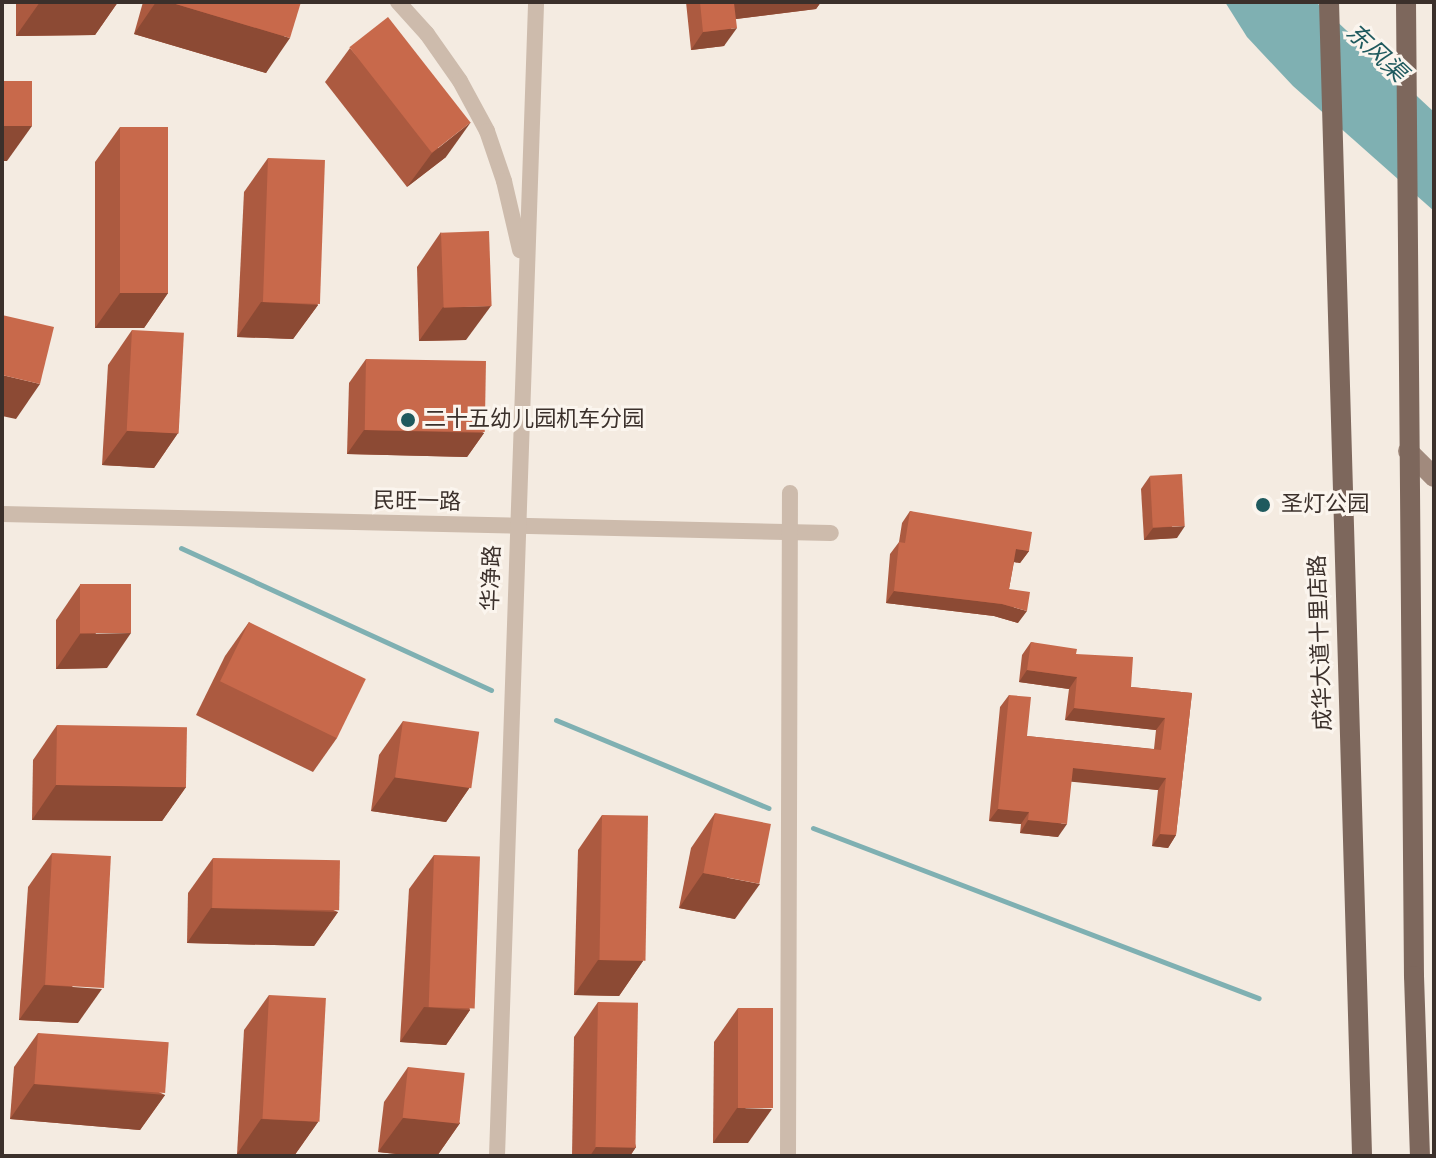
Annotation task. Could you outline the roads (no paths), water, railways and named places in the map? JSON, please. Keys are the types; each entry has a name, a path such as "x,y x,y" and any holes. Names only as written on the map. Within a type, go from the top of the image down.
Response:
{"main road":[{"name":"成华大道十里店路","path":"1329,2 1362,1156"},
{"path":"1406,2 1405,191 1414,976 1420,1156 1407,1156"},
{"path":"1408,451 1434,477"}],"street":[{"path":"398,2 427,34 460,81 487,131 511,210 525,287"},
{"name":"华净路","path":"497,1156 536,2"},
{"path":"788,1156 790,493"},
{"name":"民旺一路","path":"2,514 831,533"}],"water":[{"path":"1225,2 1316,2 1434,112 1434,211 1293,86 1247,37"}],"waterway":[{"path":"181,548 491,690"},
{"path":"556,720 768,808"},
{"path":"813,828 1259,998"}],"place":[{"name":"二十五幼儿园机车分园","path":"408,420"},
{"name":"圣灯公园","path":"1263,505"}],"water label":[{"name":"东风渠","path":"1376,53"}]}
